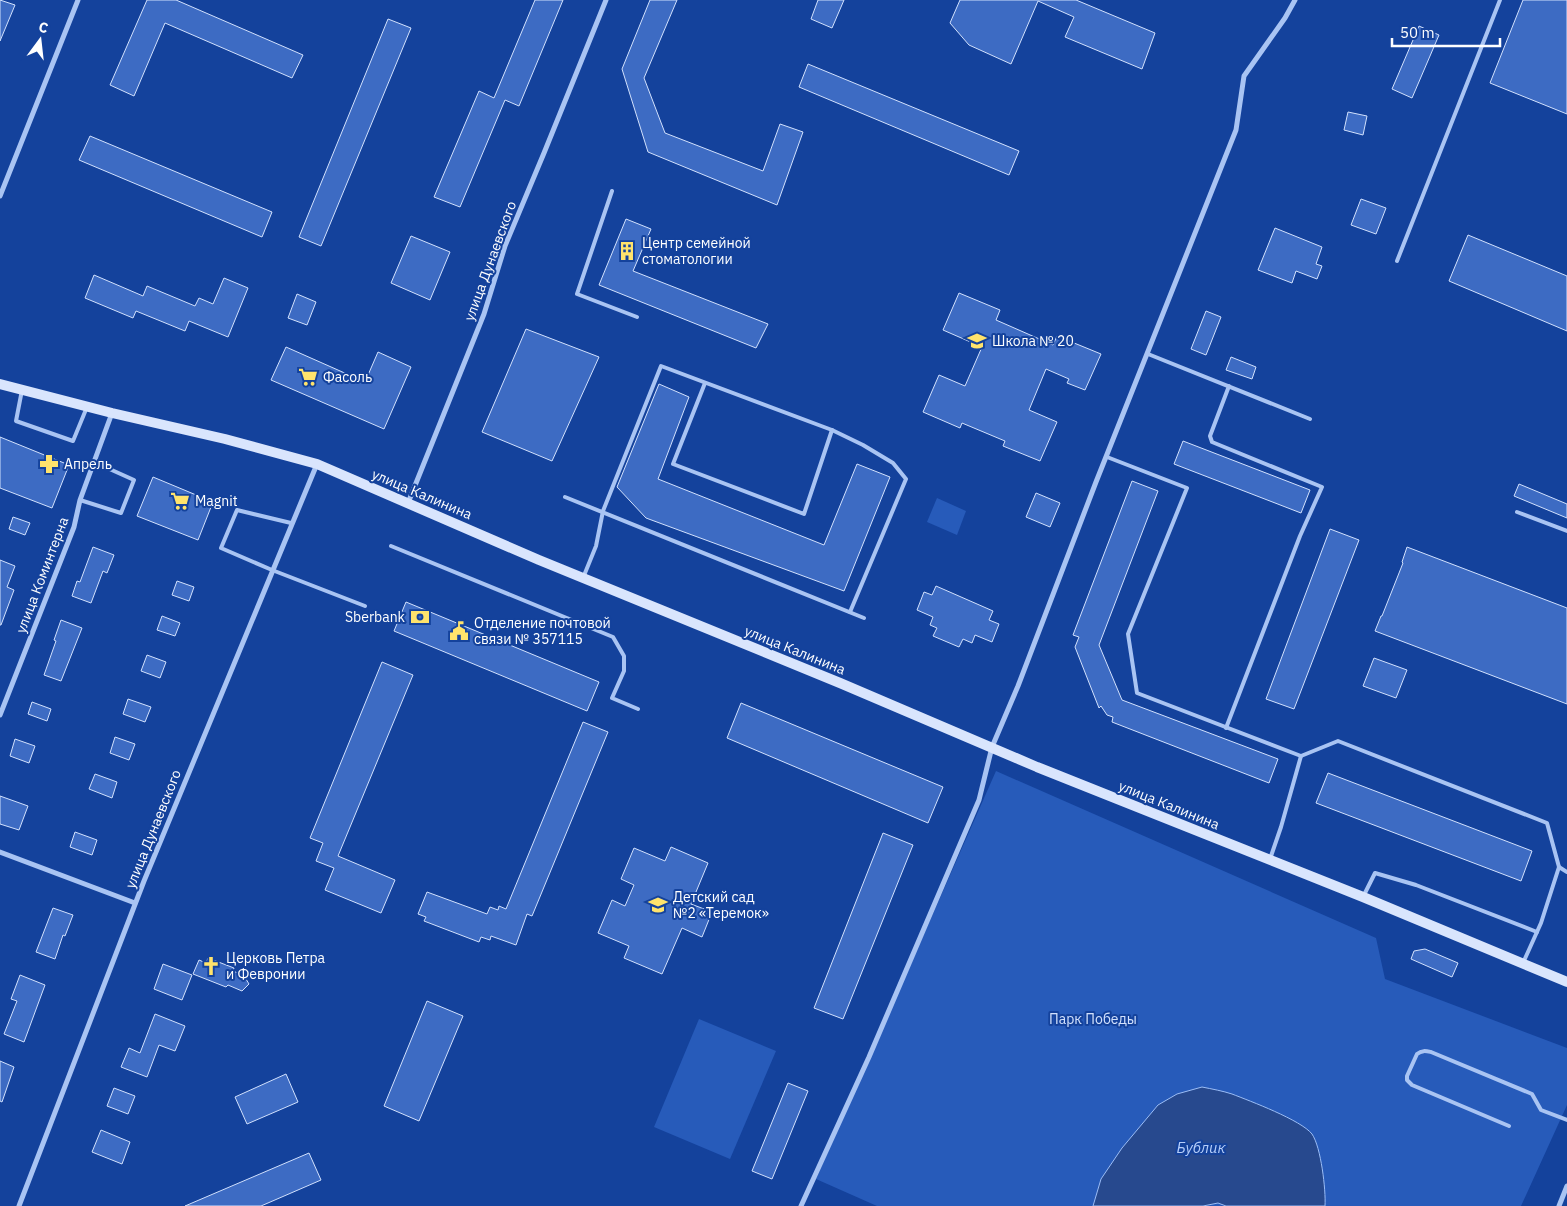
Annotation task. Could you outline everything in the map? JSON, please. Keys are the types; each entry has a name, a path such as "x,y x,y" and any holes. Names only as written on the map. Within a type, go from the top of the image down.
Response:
{"main road":[{"name":"улица Калинина","path":"0,384 87,407 225,439 316,464 539,560 1037,767 1363,897 1567,982"}],"street":[{"path":"0,196 78,0"},
{"name":"улица Дунаевского","path":"408,503 484,314 505,246 606,0"},
{"path":"801,1206 869,1057 979,800 992,747 1018,686 1236,130 1244,76 1285,18 1294,0"},
{"name":"улица Коминтерна","path":"0,716 74,527 80,500 112,413"},
{"name":"улица Дунаевского","path":"18,1206 135,903 316,464"},
{"path":"0,852 135,903"},
{"path":"1559,1206 1567,1186"}],"lane":[{"path":"1397,261 1500,0"},
{"path":"612,191 577,294 637,317"},
{"path":"1148,354 1310,419"},
{"path":"583,578 596,546 603,511 661,366 832,430 863,445 893,463 906,479 850,612"},
{"path":"705,384 673,464 804,514 832,430"},
{"path":"1226,728 1300,536 1322,487 1212,442 1210,436 1228,386"},
{"path":"22,390 16,421 73,440 87,407"},
{"path":"1107,457 1187,488 1128,634 1137,693 1300,756 1338,741 1547,823 1559,867 1541,923 1523,963"},
{"path":"80,500 121,513 134,480 94,462"},
{"path":"565,496 864,618"},
{"path":"291,523 237,510 221,548 365,606"},
{"path":"1517,512 1567,531"},
{"path":"390,546 613,637 624,656 624,670 612,698 638,709"},
{"path":"1270,860 1300,756"},
{"path":"1559,867 1567,872"},
{"path":"1363,897 1375,872 1416,885 1537,932"},
{"path":"1509,1126 1412,1086 1407,1080 1407,1076 1420,1051 1431,1052 1532,1094 1541,1110 1567,1120"}],"green space":[{"path":"937,498 966,511 957,535 927,522"},
{"name":"Парк Победы","path":"996,771 1376,938 1385,979 1567,1048 1567,1105 1521,1206 877,1206 816,1179"},
{"path":"699,1019 776,1051 730,1159 654,1127"}],"water":[{"name":"Бублик","path":"1202,1087 1232,1094 1262,1106 1287,1117 1312,1134 1318,1148 1322,1169 1325,1206 1226,1206 1218,1203 1203,1206 1093,1206 1101,1179 1122,1148 1158,1105 1177,1094"}],"building":[{"path":"0,0 15,5 0,41"},
{"path":"147,0 176,0 303,55 292,78 165,23 134,96 110,85"},
{"path":"535,0 563,0 519,106 505,100 460,207 434,197 479,91 494,98"},
{"path":"650,0 677,0 644,78 665,133 763,171 780,124 803,132 777,205 648,152 622,69"},
{"path":"818,0 844,0 832,28 811,19"},
{"path":"960,0 1076,0 1155,33 1142,69 1065,37 1074,17 1038,1 1011,64 969,45 950,23"},
{"path":"1523,0 1567,0 1567,114 1490,83"},
{"path":"388,19 411,28 321,246 299,237"},
{"path":"1419,26 1439,35 1412,98 1392,89"},
{"path":"808,64 1019,151 1009,175 799,87"},
{"path":"1348,112 1367,116 1363,135 1344,130"},
{"path":"90,136 272,212 262,237 79,160"},
{"path":"1361,199 1386,208 1376,234 1351,225"},
{"path":"626,219 651,229 633,271 768,324 756,348 599,285"},
{"path":"1275,228 1322,247 1316,264 1322,266 1317,279 1296,271 1292,283 1258,270"},
{"path":"1468,235 1567,276 1567,331 1449,281"},
{"path":"411,236 450,252 430,300 391,283"},
{"path":"94,275 143,296 147,286 195,306 199,298 213,304 224,278 248,288 228,337 189,321 185,331 136,311 133,318 85,298"},
{"path":"959,293 1000,310 996,320 1053,345 1057,336 1101,354 1085,390 1067,383 1069,379 1046,369 1029,410 1057,422 1040,461 1003,446 1005,441 962,423 960,428 923,412 939,375 965,386 982,347 943,330"},
{"path":"297,294 316,302 307,325 288,318"},
{"path":"1206,311 1221,317 1206,355 1191,349"},
{"path":"526,329 599,357 552,461 482,432"},
{"path":"286,347 365,382 378,352 411,367 384,429 271,380"},
{"path":"1231,357 1256,367 1252,379 1226,370"},
{"path":"659,384 689,397 658,479 824,545 857,464 890,477 844,591 646,518 617,487"},
{"path":"0,437 69,465 52,508 0,488"},
{"path":"1183,441 1310,490 1301,513 1174,464"},
{"path":"153,477 213,502 198,540 137,516"},
{"path":"1132,481 1158,491 1099,645 1122,700 1278,759 1269,783 1112,722 1113,717 1107,715 1101,706 1099,708 1075,647 1079,637 1073,635"},
{"path":"1519,484 1567,504 1567,518 1514,496"},
{"path":"1036,493 1060,503 1050,527 1026,517"},
{"path":"13,517 30,523 25,535 9,529"},
{"path":"1330,529 1359,540 1294,709 1266,699"},
{"path":"93,547 114,555 107,573 103,571 91,603 72,596 77,581 80,582"},
{"path":"1407,547 1567,608 1567,704 1375,631 1403,563"},
{"path":"0,560 15,566 7,587 14,590 1,625 0,625"},
{"path":"177,581 194,587 189,601 172,595"},
{"path":"936,586 993,611 989,620 999,624 992,642 975,635 972,643 963,639 959,647 933,636 937,628 930,625 933,617 917,610 924,592 932,595"},
{"path":"406,602 599,682 587,711 394,631"},
{"path":"162,616 180,623 175,636 157,630"},
{"path":"61,620 82,628 61,681 44,675"},
{"path":"147,655 166,662 160,678 141,671"},
{"path":"1374,658 1407,670 1396,698 1363,686"},
{"path":"382,662 413,675 338,856 395,880 381,913 325,890 334,868 316,861 323,843 310,838"},
{"path":"128,699 151,707 145,722 123,714"},
{"path":"32,702 51,709 47,721 28,714"},
{"path":"741,703 943,787 928,823 727,738"},
{"path":"583,722 608,732 532,916 527,914 516,945 491,936 490,940 481,937 479,942 424,921 426,917 418,914 427,892 487,914 490,907 498,910 499,906 506,909"},
{"path":"115,737 135,744 129,760 110,753"},
{"path":"15,739 35,746 29,763 10,756"},
{"path":"1328,773 1532,851 1521,881 1316,803"},
{"path":"95,774 117,782 112,798 89,789"},
{"path":"0,796 28,806 19,830 0,824"},
{"path":"75,832 97,840 92,855 70,847"},
{"path":"883,833 913,845 843,1019 814,1008"},
{"path":"671,847 708,863 691,904 712,912 702,937 682,928 662,974 624,958 629,946 598,933 612,900 625,906 634,885 621,879 634,848 665,861"},
{"path":"53,908 73,915 65,936 63,935 55,959 36,952"},
{"path":"1425,949 1458,963 1452,977 1411,959 1414,951"},
{"path":"208,958 234,968 233,971 247,977 246,979 249,984 242,991 193,974 199,960 206,963"},
{"path":"163,964 192,975 182,1000 154,989"},
{"path":"20,975 45,985 24,1042 4,1034 17,1001 11,999"},
{"path":"427,1001 463,1016 419,1121 384,1106"},
{"path":"155,1014 185,1026 175,1051 159,1045 147,1077 121,1067 129,1048 140,1053"},
{"path":"0,1061 14,1067 2,1102 0,1101"},
{"path":"286,1074 298,1102 247,1124 235,1097"},
{"path":"788,1083 808,1091 772,1179 752,1171"},
{"path":"114,1088 135,1096 128,1114 107,1106"},
{"path":"101,1130 130,1142 122,1164 92,1152"},
{"path":"309,1153 321,1180 261,1206 185,1206"}],"place":[{"name":"Центр cемейной cтоматологии","path":"627,251"},
{"name":"Школа № 20","path":"977,341"},
{"name":"Фасоль","path":"308,377"},
{"name":"Апрель","path":"49,464"},
{"name":"Magnit","path":"180,501"},
{"name":"Sberbank","path":"420,617"},
{"name":"Отделение почтовой связи № 357115","path":"459,631"},
{"name":"Детский сад №2 «Теремок»","path":"658,905"},
{"name":"Церковь Петра и Февронии","path":"211,966"}]}
